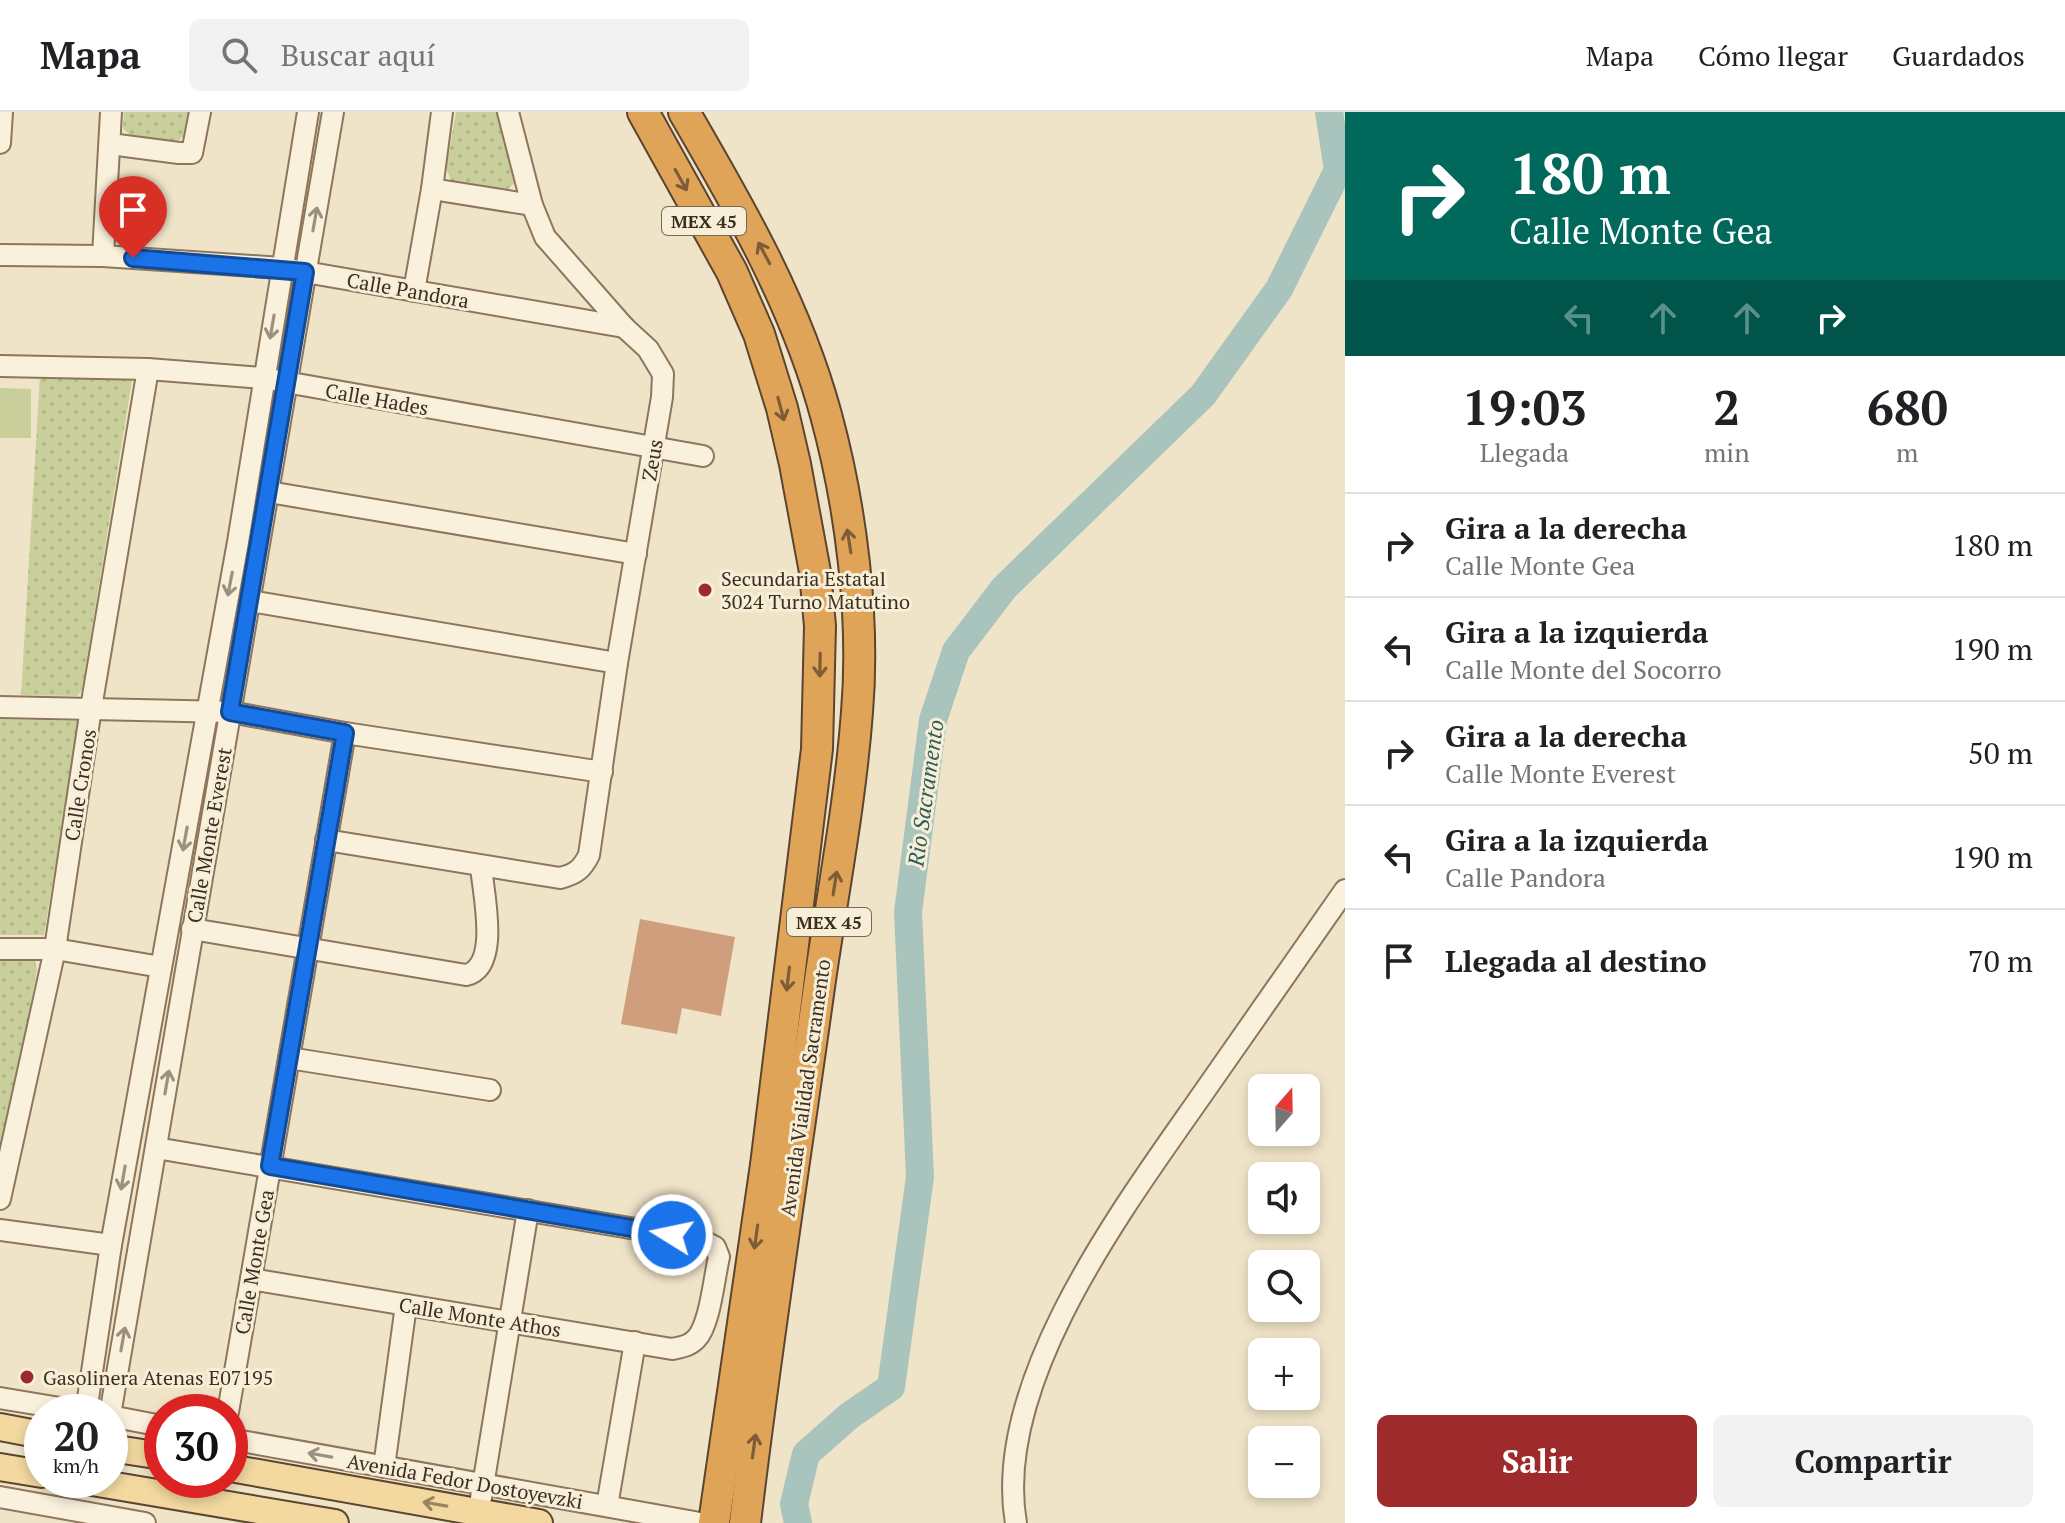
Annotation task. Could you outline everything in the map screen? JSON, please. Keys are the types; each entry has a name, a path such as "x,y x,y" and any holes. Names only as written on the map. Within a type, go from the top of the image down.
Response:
{"highway":[{"name":"Avenida Vialidad Sacramento","path":"643,112 732,272 759,334 782,408 795,464 815,572 820,626 817,749 764,1180 714,1523"},
{"name":"Avenida Vialidad Sacramento","path":"684,112 766,256 812,369 827,419 840,481 853,566 858,641 857,711 847,803 745,1523"}],"main road":[{"path":"1,1467 24,1471"},
{"name":"Avenida Fedor Dostoyevzki","path":"248,1472 478,1517 539,1523"},
{"path":"128,1487 335,1523"}],"street":[{"path":"0,143 2,112"},
{"path":"103,256 111,112"},
{"path":"110,144 192,153 200,112"},
{"name":"Calle Monte Everest","path":"88,1394 111,1245 238,542 308,112"},
{"name":"Calle Monte Everest","path":"114,1394 333,112"},
{"path":"414,291 442,112"},
{"name":"Zeus","path":"481,866 560,878 574,874 583,867 589,855 617,663 662,397 663,374 648,349 624,327 545,237 532,205 508,112"},
{"path":"432,189 532,205"},
{"name":"Calle Pandora","path":"0,255 103,256 282,268 624,327"},
{"name":"Calle Hades","path":"0,366 148,369 263,378 703,456"},
{"name":"Calle Cronos","path":"0,1199 55,949 91,708 148,369"},
{"path":"269,492 636,554"},
{"path":"250,601 617,663"},
{"path":"0,707 230,712 345,733 602,772"},
{"name":"Calle Monte Gea","path":"231,1394 345,733"},
{"path":"192,929 466,975 482,965 488,947 481,866 326,840"},
{"path":"1016,1523 1014,1470 1021,1419 1039,1368 1066,1309 1143,1180 1345,890"},
{"path":"0,949 55,949 161,967"},
{"path":"289,1058 490,1090"},
{"path":"156,1148 528,1210 478,1517"},
{"name":"Calle Monte Athos","path":"251,1279 672,1349 694,1342 703,1331 719,1257 715,1247 701,1240 528,1210"},
{"path":"0,1230 111,1245"},
{"path":"384,1467 406,1305"},
{"path":"607,1506 635,1342"},
{"path":"0,1398 22,1402 20,1431"},
{"name":"Avenida Fedor Dostoyevzki","path":"248,1442 700,1523"},
{"path":"1,1467 32,1502"},
{"path":"0,1497 32,1502 68,1516 145,1523"},
{"path":"95,1498 96,1519"}],"green space":[{"path":"124,112 190,112 186,134 178,141 131,136 123,128"},
{"path":"456,112 496,112 515,183 505,191 453,185 446,168"},
{"path":"123,375 132,380 82,690 77,696 21,695 40,376"},
{"path":"0,388 31,389 31,438 0,438"},
{"path":"0,719 79,721 44,935 0,935"},
{"path":"0,959 35,961 37,970 0,1171"}],"building":[{"path":"640,919 735,937 721,1016 682,1008 677,1034 621,1024"}],"waterway":[{"name":"Rio Sacramento","path":"798,1523 794,1504 806,1454 849,1416 891,1387 920,1177 908,912 933,720 956,651 1004,588 1203,395 1279,289 1338,170 1329,112"}],"place":[{"name":"Secundaria Estatal 3024 Turno Matutino","path":"705,590"},
{"name":"Gasolinera Atenas E07195","path":"27,1377"}],"route":[{"path":"133,258 305,272 230,712 345,733 270,1166 672,1235"}]}
